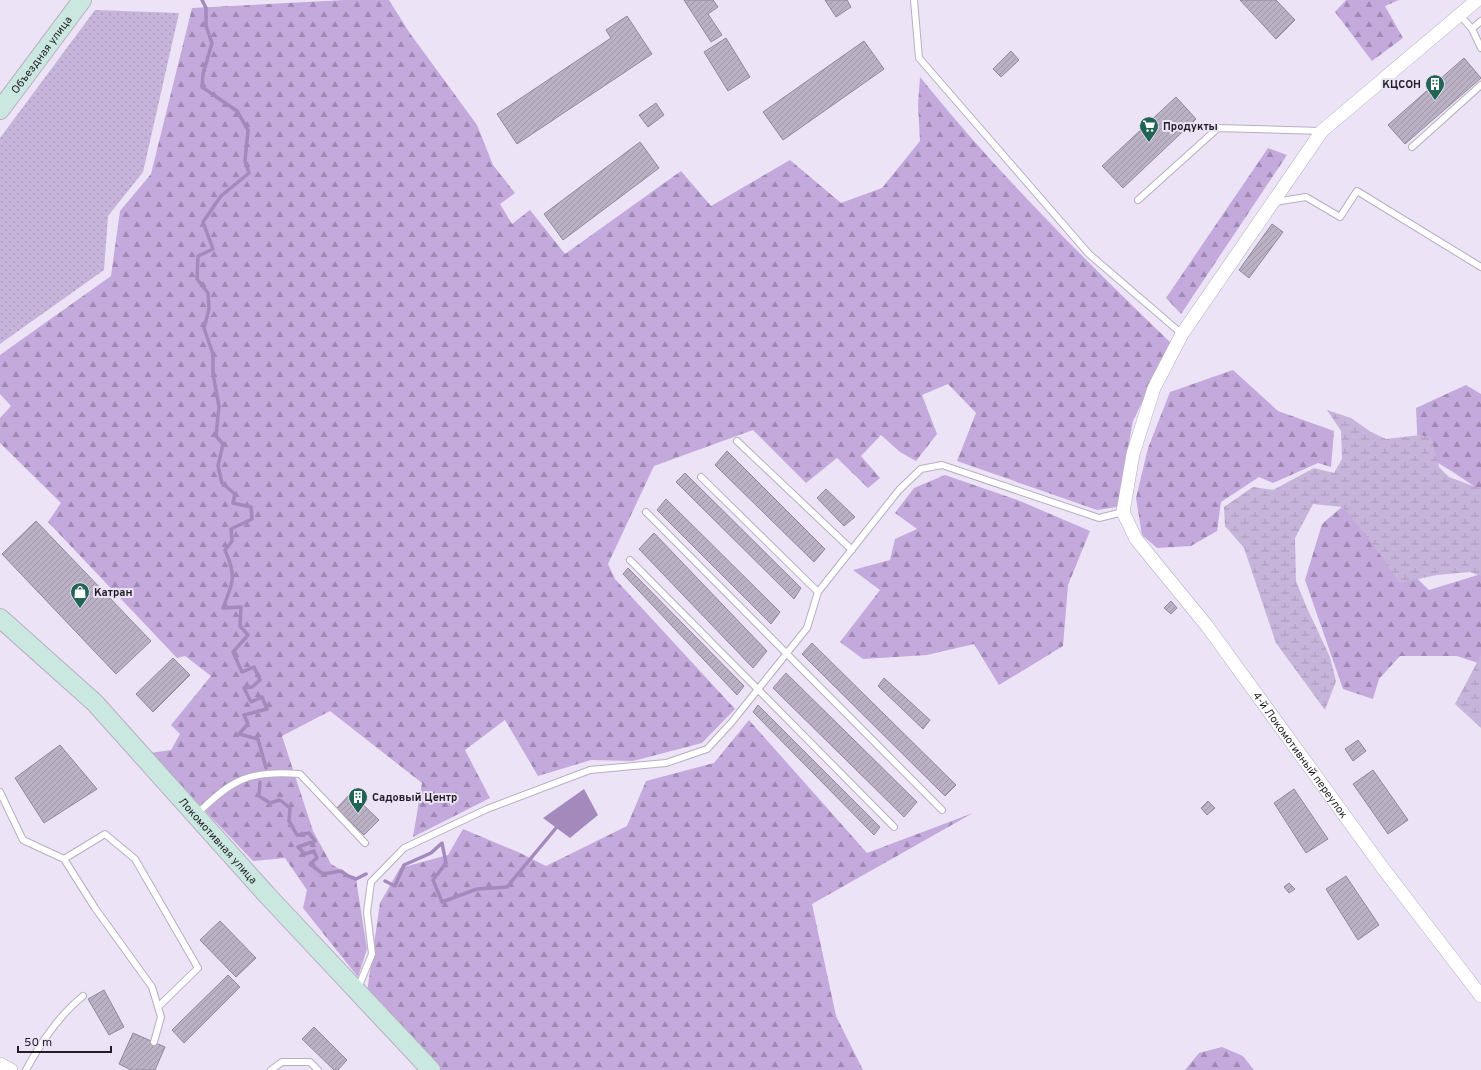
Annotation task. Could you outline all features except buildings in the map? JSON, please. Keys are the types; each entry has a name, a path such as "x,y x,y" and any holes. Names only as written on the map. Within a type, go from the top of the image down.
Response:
{"street":[{"name":"Объездная улица","path":"0,110 82,0"},
{"path":"1123,512 1133,454 1154,388 1182,334 1322,131 1477,0"},
{"name":"4-й Локомотивный переулок","path":"1123,512 1136,539 1207,626 1382,867 1481,996"},
{"name":"Локомотивная улица","path":"0,618 95,703 357,992 430,1070"},
{"path":"0,1064 11,1070"}],"lane":[{"path":"914,0 919,58 1090,254 1182,334"},
{"path":"1460,15 1481,39"},
{"path":"1472,29 1481,21"},
{"path":"1472,29 1481,48"},
{"path":"1412,147 1481,85"},
{"path":"1138,200 1218,128 1322,131"},
{"path":"1273,202 1306,197 1340,217 1357,191 1481,267"},
{"path":"737,441 852,550"},
{"path":"357,992 372,954 367,912 371,882 404,848 487,809 590,770 666,763 707,749 731,723 807,628 818,592 899,490 920,469 942,465 1099,518 1123,512"},
{"path":"701,477 818,592"},
{"path":"646,512 942,810"},
{"path":"630,560 894,827"},
{"path":"196,815 210,801 230,785 250,776 279,772 300,774 365,843"},
{"path":"0,792 23,840 64,859 95,908 152,987 161,1017 154,1042"},
{"path":"64,859 105,834 135,860 198,968 158,1007"},
{"path":"26,1070 36,1051 53,1025 71,1005 83,996"},
{"path":"271,1070 282,1062 310,1062 318,1070"}],"green space":[{"path":"345,0 389,0 409,32 477,125 493,165 515,193 500,204 512,224 530,210 565,254 681,171 711,206 790,160 841,203 882,188 920,141 918,105 920,77 979,147 1041,214 1171,343 1133,421 1117,507 1097,510 957,461 976,413 948,384 922,395 937,434 916,461 900,452 881,435 861,456 880,478 868,488 837,458 806,483 753,430 654,466 608,564 615,579 735,709 702,743 633,761 591,760 538,776 505,720 465,750 490,798 413,837 422,783 330,711 282,736 313,831 331,864 356,879 367,949 358,977 303,908 307,890 285,858 253,861 150,753 171,750 180,734 171,725 211,676 185,656 177,658 48,522 61,503 0,443 0,418 11,406 0,394 0,355 111,276 120,211 151,174 192,8"},
{"path":"1346,0 1399,0 1385,6 1403,38 1372,61 1335,12"},
{"path":"95,10 179,13 143,172 108,216 104,270 0,344 0,138"},
{"path":"1268,148 1287,155 1181,314 1166,298"},
{"path":"1233,370 1278,411 1334,431 1331,467 1318,463 1273,483 1259,477 1221,502 1217,531 1191,546 1157,548 1142,535 1136,498 1148,448 1170,392"},
{"path":"1466,385 1481,394 1481,491 1418,451 1416,408"},
{"path":"1327,410 1351,418 1371,432 1386,439 1420,435 1431,437 1439,467 1449,477 1481,489 1481,576 1470,572 1437,575 1399,583 1375,547 1343,507 1313,504 1295,538 1296,581 1330,657 1336,681 1325,710 1276,643 1244,548 1225,526 1224,507 1253,487 1273,490 1314,468 1334,473 1342,459 1341,431"},
{"path":"945,475 1020,501 1090,531 1068,585 1063,646 999,685 974,644 927,655 863,659 840,642 880,590 853,570 890,560 895,539 917,529 895,513 914,488"},
{"path":"1343,506 1429,590 1481,574 1481,664 1457,656 1400,656 1379,679 1373,699 1343,689 1305,580 1322,524"},
{"path":"1481,655 1481,728 1455,704"},
{"path":"749,720 867,853 973,813 812,904 836,1016 863,1070 435,1070 367,992 380,903 400,868 448,855 463,829 518,852 546,866 627,826 646,781 714,763"},
{"path":"1222,1047 1243,1056 1254,1070 1185,1070 1199,1053"}],"shaded area":[{"path":"584,789 598,815 570,838 543,818"}],"waterway":[{"path":"202,0 206,8 206,26 212,43 203,74 202,87 237,111 248,130 245,161 249,173 221,196 203,222 213,249 198,256 197,279 208,293 209,309 204,328 213,354 213,374 219,406 216,436 223,444 218,466 222,483 235,494 233,503 251,507 252,519 231,529 232,541 225,550 231,567 232,579 223,608 241,607 240,626 248,635 233,652 242,672 254,667 260,680 252,687 244,688 251,702 262,697 267,709 244,715 248,724 239,734 258,739 266,768"},
{"path":"260,782 259,796 270,803 280,800 290,808 289,821 297,835 309,833 315,841 298,847 305,854 314,851 317,858 310,864 323,874 341,871 356,879 366,874"},
{"path":"385,881 395,886 404,865 431,853 442,843 446,863 433,880 442,902 477,889 507,887 556,828"}],"place":[{"name":"КЦСОН","path":"1435,101"},
{"name":"Продукты","path":"1149,143"},
{"name":"Катран","path":"80,609"},
{"name":"Садовый Центр","path":"358,814"}]}
